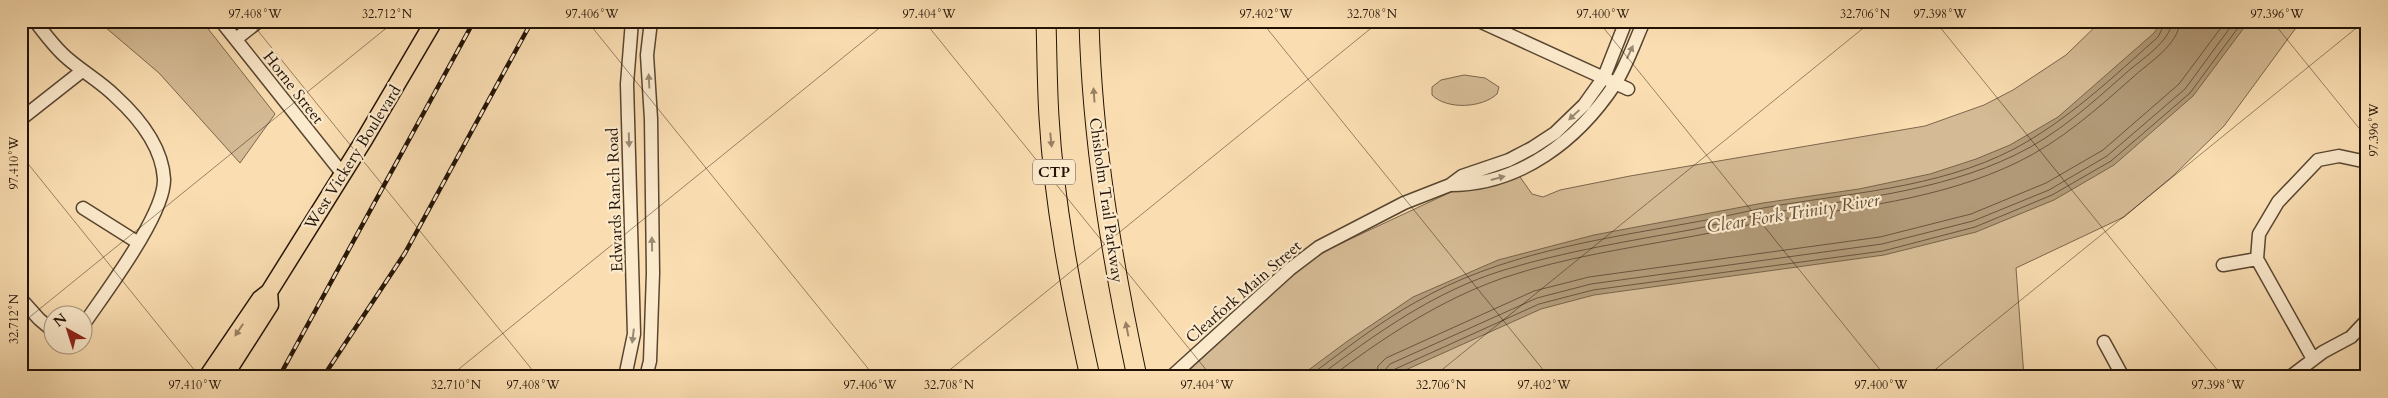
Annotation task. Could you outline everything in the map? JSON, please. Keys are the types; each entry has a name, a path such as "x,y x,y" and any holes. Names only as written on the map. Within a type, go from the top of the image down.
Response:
{"highway":[{"path":"1040,21 1049,117"},
{"name":"CTP","path":"1046,21 1049,117 1058,207 1090,377"},
{"name":"Chisholm Trail Parkway","path":"1090,22 1101,168 1118,282 1137,377"}],"main road":[{"name":"West Vickery Boulevard","path":"207,377 260,299 269,292 364,140 434,21"},
{"name":"West Vickery Boulevard","path":"224,377 270,305 269,292"}],"street":[{"path":"35,21 60,52 82,71 113,93 136,116 151,138 164,178 159,204 138,242 92,312"},
{"name":"Horne Street","path":"221,21 342,174"},
{"path":"236,39 258,21"},
{"name":"Edwards Ranch Road","path":"625,377 634,334 627,84 632,21"},
{"path":"646,377 650,362 652,292 651,119 647,55 651,21"},
{"path":"1479,21 1628,89"},
{"name":"Clearfork Main Street","path":"1171,377 1290,269 1319,247 1404,203 1450,185 1462,176 1509,160 1555,133 1584,105 1604,77 1626,21"},
{"name":"Clearfork Main Street","path":"1450,185 1481,182 1506,176 1543,157 1565,141 1589,118 1616,83 1644,21"},
{"path":"21,119 82,71"},
{"path":"2313,359 2257,259 2259,234 2278,202 2318,160 2338,156 2367,162"},
{"path":"83,208 138,242"},
{"path":"2223,265 2257,259"},
{"path":"633,294 652,292"},
{"path":"21,299 42,322"},
{"path":"2290,377 2313,359 2351,337 2367,320"},
{"path":"2104,342 2122,377"}],"shaded area":[{"path":"98,21 202,21 275,114 240,163 159,73"},
{"path":"2101,21 2301,21 2224,126 2174,175 2124,217 2016,268 2024,377 1182,377 1309,262 1329,249 1451,192 1487,186 1518,174 1532,194 1543,197 1560,190 1630,176 1925,126 1984,105 2013,90 2066,55"},
{"path":"1464,75 1485,78 1499,87 1497,94 1483,102 1464,105 1446,103 1432,95 1432,87 1441,80"}],"water":[{"name":"Clear Fork Trinity River","path":"2162,21 2249,21 2193,96 2114,165 2054,200 1976,232 1884,255 1594,295 1541,309 1390,377 1299,377 1349,340 1413,297 1498,260 1594,235 1763,203 1859,189 1930,174 1976,159 2010,145 2058,117 2154,33"}],"railway":[{"path":"279,377 474,21"},
{"path":"323,377 405,253 532,21"}]}
